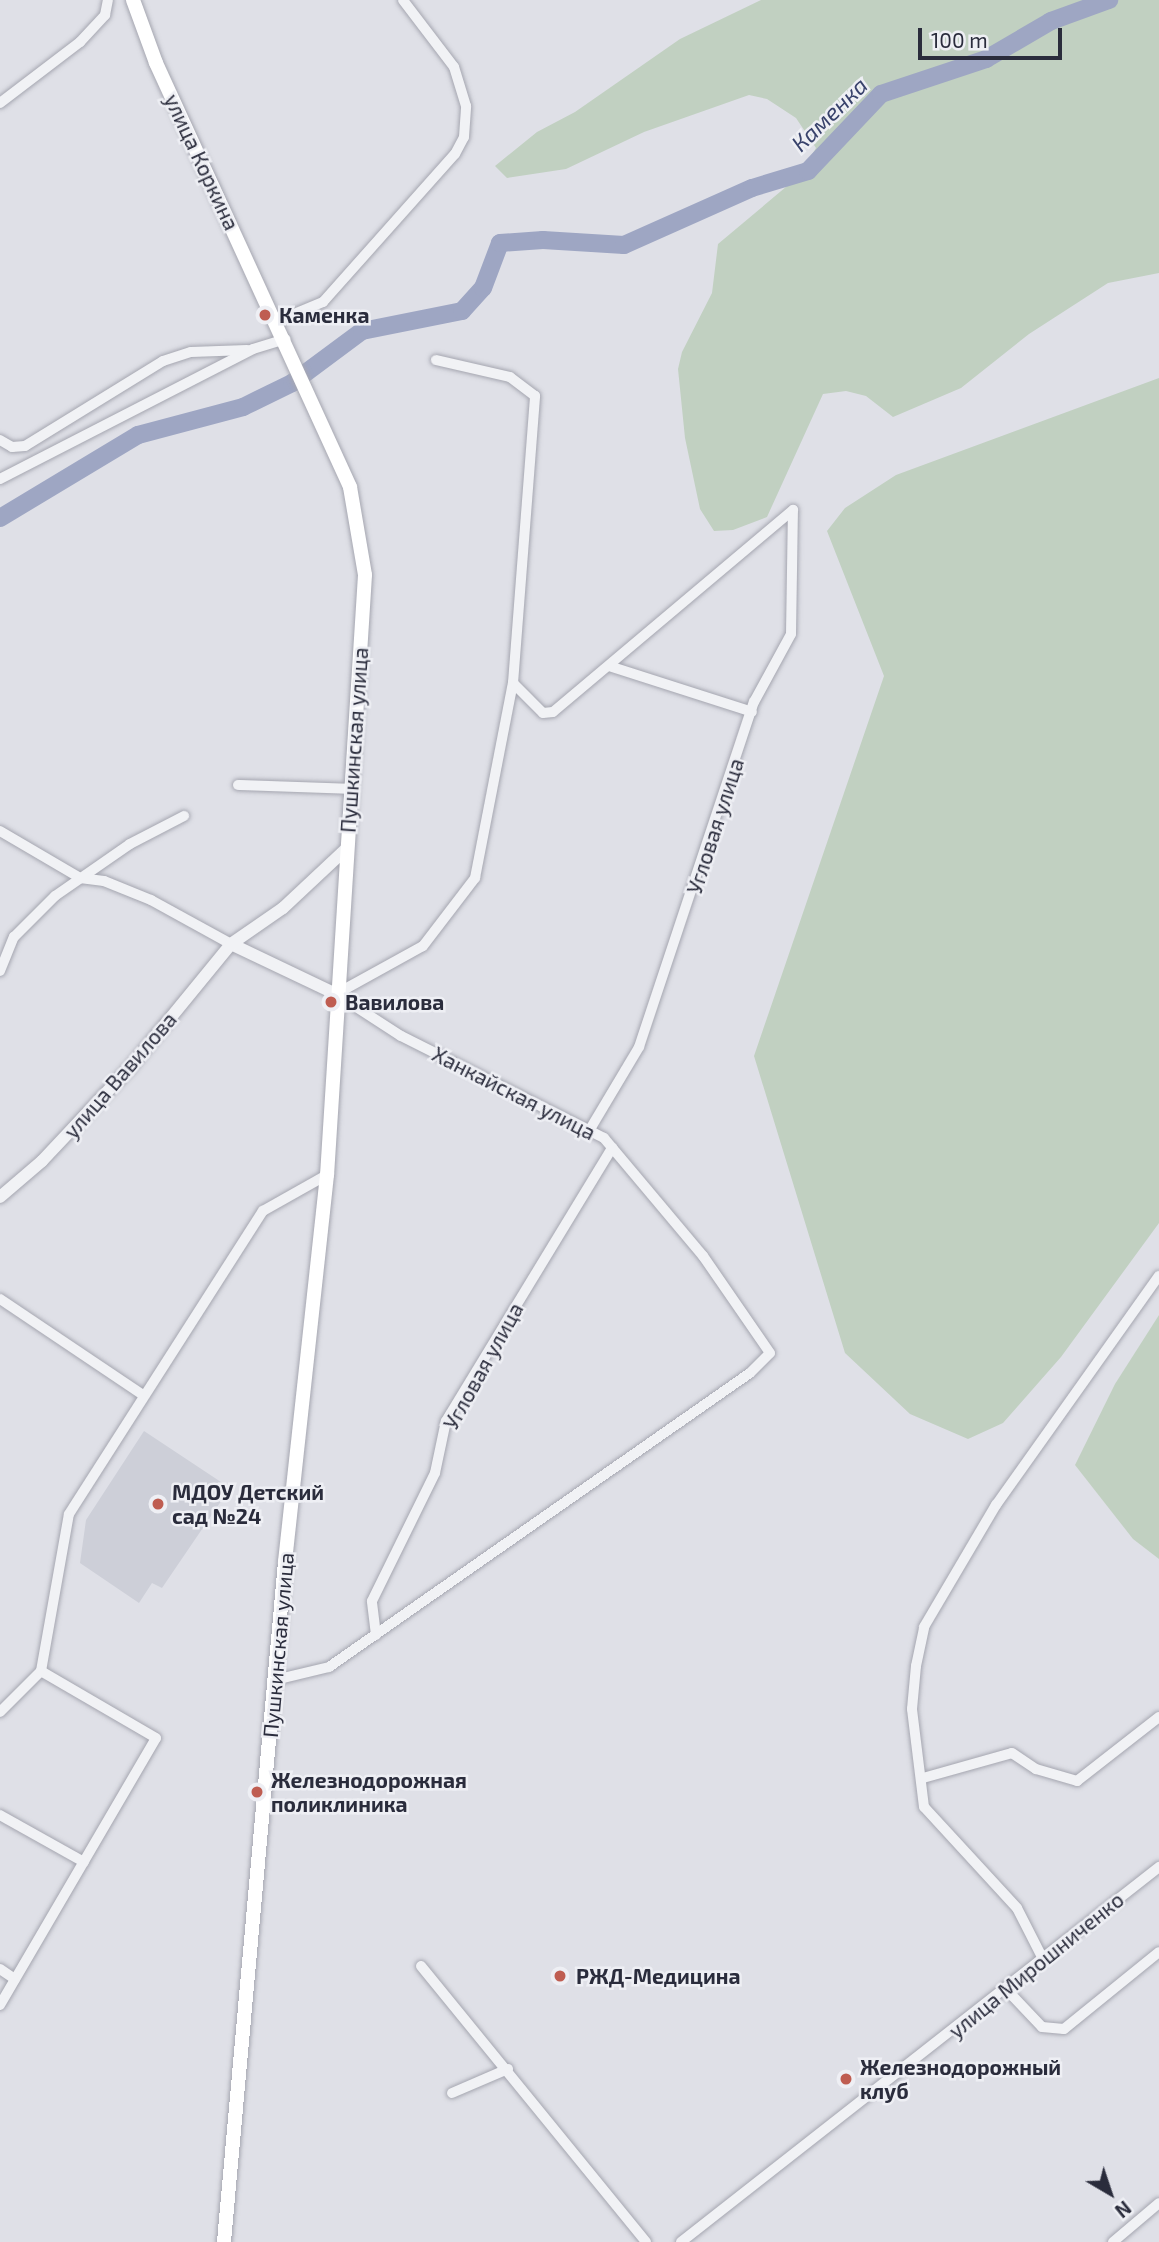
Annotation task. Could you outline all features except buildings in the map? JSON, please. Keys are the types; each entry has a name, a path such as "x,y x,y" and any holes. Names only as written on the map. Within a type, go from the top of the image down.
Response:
{"main road":[{"name":"улица Коркина","path":"135,5 156,63 277,321"},
{"name":"Пушкинская улица","path":"224,2242 275,1680 327,1175 336,994 365,575 350,487 277,321"}],"street":[{"path":"0,103 80,42 105,15 108,0"},
{"path":"123,0 135,5"},
{"path":"277,321 323,302 454,154 464,137 466,106 454,67 403,0"},
{"path":"0,479 254,349 286,339"},
{"path":"0,440 12,447 25,446 163,361 191,352 254,349"},
{"path":"0,831 80,878 104,881 151,900 231,944 336,994 423,946 475,878 513,683 535,396 510,377 436,360"},
{"name":"Угловая улица","path":"589,1131 639,1047 752,712 791,634 793,510 609,666"},
{"path":"513,683 548,715 609,666 752,712"},
{"path":"238,785 350,789"},
{"path":"0,971 14,937 34,914 80,878 184,816"},
{"name":"улица Вавилова","path":"0,1197 42,1161 132,1065 231,944 283,908 346,849"},
{"name":"Ханкайская улица","path":"336,994 401,1036 589,1131 612,1147 703,1256 770,1353 750,1373 376,1635"},
{"name":"Угловая улица","path":"376,1635 372,1601 435,1473 446,1421 612,1147"},
{"path":"0,1712 41,1671 69,1514 263,1211 327,1175"},
{"path":"1042,1959 1017,1909 924,1807 923,1778 912,1709 924,1628 996,1505 1159,1276"},
{"path":"0,1298 143,1395"},
{"path":"275,1680 328,1667 376,1635"},
{"path":"0,2005 156,1738 41,1671"},
{"path":"923,1778 1012,1753 1036,1769 1077,1782 1159,1717"},
{"path":"0,1815 85,1862"},
{"name":"улица Мирошниченко","path":"681,2242 1159,1867"},
{"path":"1006,1989 1042,2027 1064,2029 1159,1952"},
{"path":"421,1966 508,2069 646,2242"},
{"path":"0,1969 15,1979"},
{"path":"452,2093 508,2069"},
{"path":"1113,2242 1159,2203"}],"shaded area":[{"name":"МДОУ Детский сад №24","path":"144,1431 230,1488 162,1588 152,1583 139,1603 80,1563 86,1520"}],"green space":[{"path":"761,0 1159,0 1159,273 1108,283 1029,334 961,388 893,417 866,396 846,391 823,394 767,517 733,530 714,531 700,509 685,438 678,369 682,352 712,293 718,244 799,176 816,148 796,118 767,99 749,95 644,132 566,169 507,178 495,166 537,132 575,112 680,39"},
{"path":"1159,378 1159,1223 1061,1357 1003,1423 968,1439 910,1414 845,1353 754,1056 884,676 827,531 845,508 896,475"},
{"path":"1159,1315 1159,1559 1133,1539 1075,1465 1115,1384"}],"waterway":[{"name":"Каменка","path":"0,518 138,435 243,407 292,383 362,331 462,311 483,288 500,243 543,240 624,245 752,188 808,171 881,94 986,59 1051,21 1109,0"}],"place":[{"name":"Каменка","path":"265,315"},
{"name":"Вавилова","path":"331,1002"},
{"name":"МДОУ Детский сад №24","path":"158,1504"},
{"name":"Железнодорожная поликлиника","path":"257,1792"},
{"name":"РЖД-Медицина","path":"560,1976"},
{"name":"Железнодорожный клуб","path":"846,2079"}]}
